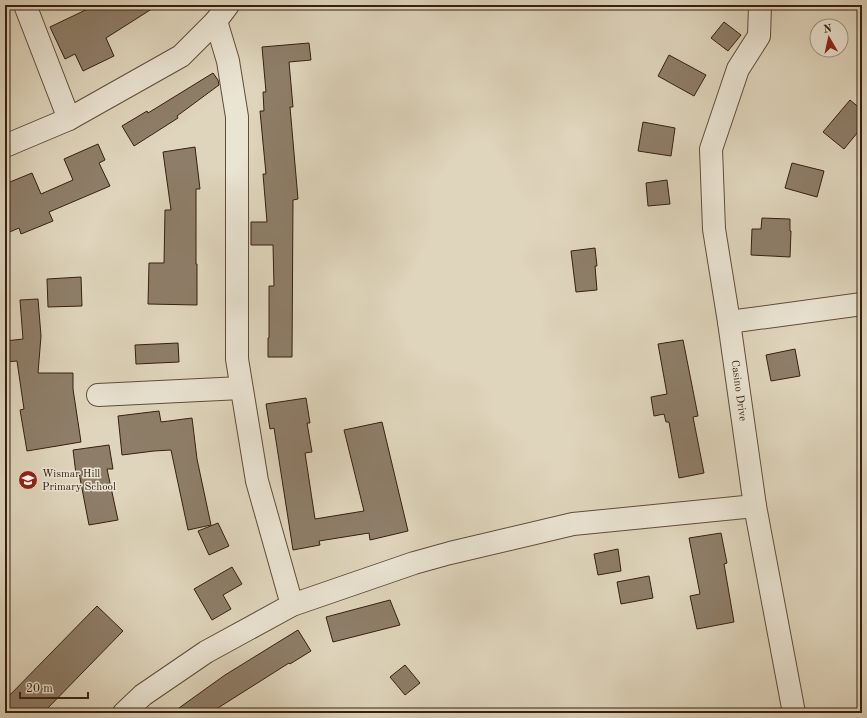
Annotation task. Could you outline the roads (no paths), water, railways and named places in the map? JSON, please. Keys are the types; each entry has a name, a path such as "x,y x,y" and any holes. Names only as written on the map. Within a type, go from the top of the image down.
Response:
{"street":[{"path":"25,5 69,120"},
{"name":"Casino Drive","path":"760,5 759,36 738,69 711,149 714,229 729,322 755,506 794,713"},
{"path":"5,146 69,120 181,56 222,13"},
{"path":"222,13 237,117 237,359 256,480 292,605"},
{"path":"729,322 862,304"},
{"path":"98,395 241,388"},
{"path":"124,713 143,695 206,652 292,605 414,563 574,524 755,506"}],"place":[{"name":"Wismar Hill Primary School","path":"28,480"}]}
